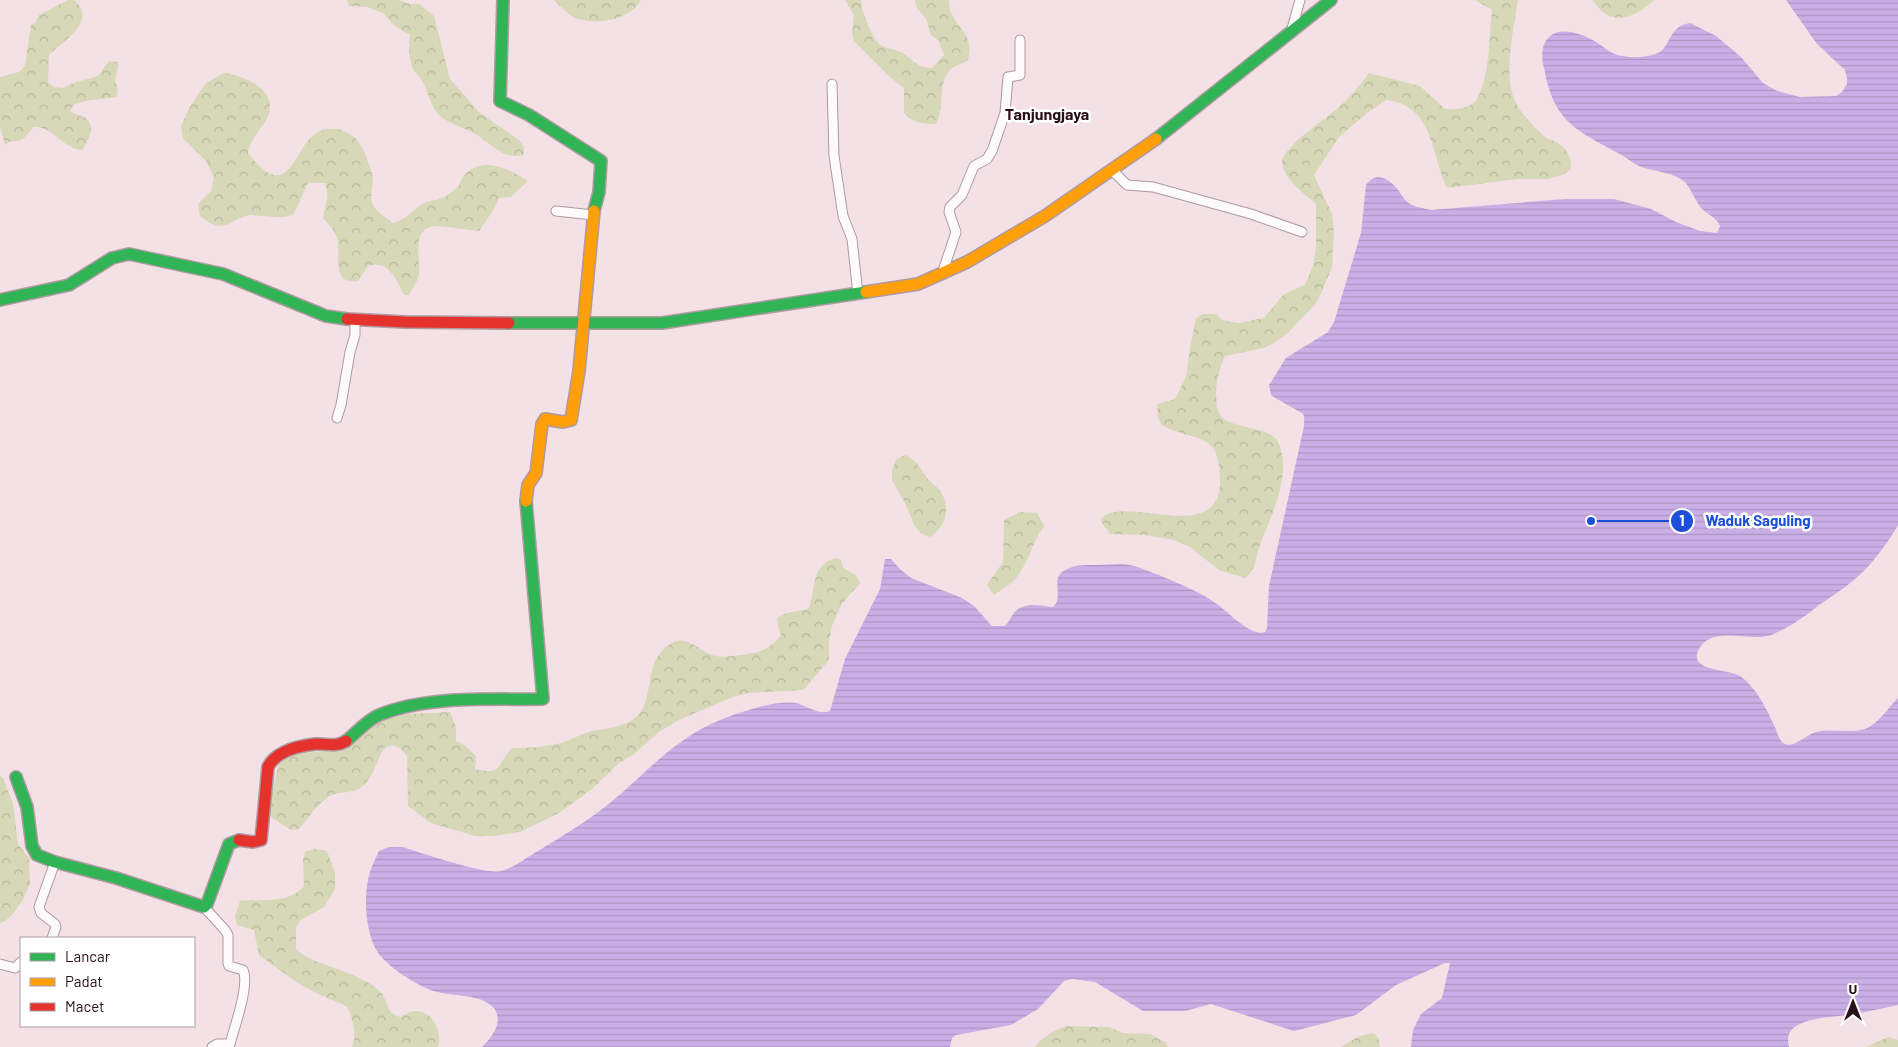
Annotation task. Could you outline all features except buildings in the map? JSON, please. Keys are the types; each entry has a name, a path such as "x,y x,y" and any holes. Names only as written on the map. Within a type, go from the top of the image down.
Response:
{"street":[{"path":"204,907 207,904 229,844 240,839 257,842 261,840 268,767 278,754 316,744 337,746 351,738 377,716 406,706 462,700 543,699 526,505 528,485 536,473 542,424 545,419 563,422 571,420 578,378 601,161 529,115 500,101 503,0"},
{"path":"1291,32 1300,0"},
{"path":"0,300 69,285 105,261 128,254 215,272 326,316 355,319 584,324 662,322 918,284 942,274 1009,239 1113,171 1331,0"},
{"path":"942,274 956,232 949,212 950,207 962,195 974,166 987,158 992,151 1005,113 1008,77 1020,75 1020,40"},
{"path":"832,84 834,156 843,216 852,239 858,294"},
{"path":"1113,171 1128,184 1153,187 1251,214 1302,232"},
{"path":"556,212 594,215"},
{"path":"337,418 355,335 355,319"},
{"path":"16,777 27,807 34,851 37,855 55,862 116,878 204,907 225,930 228,935 228,963 243,970 245,974 243,991 230,1044"},
{"path":"52,937 56,927 55,924 41,913 39,907 55,862"},
{"path":"0,964 15,968 20,963"},
{"path":"212,1047 217,1044 230,1044 240,1047"}],"green space":[{"path":"68,0 74,0 81,8 83,15 81,23 76,30 49,55 48,82 54,87 63,88 70,84 98,76 109,61 119,62 115,81 118,88 117,97 74,104 70,111 89,121 91,129 87,143 82,150 69,146 47,130 34,127 22,140 9,142 5,145 0,126 0,77 19,72 25,66 31,25 35,23 39,15"},
{"path":"347,0 399,0 410,4 419,4 434,16 450,79 480,113 519,140 524,147 524,155 512,156 500,152 475,134 449,122 439,115 432,105 423,82 411,65 410,35 395,26 383,13 367,7 349,6"},
{"path":"554,0 641,0 636,7 622,16 604,21 586,21 575,18"},
{"path":"845,0 861,0 868,25 875,39 882,46 901,52 918,65 932,68 944,55 938,40 931,35 926,19 916,6 915,0 949,0 953,17 966,35 970,50 968,60 950,70 946,76 942,89 939,118 936,124 918,122 904,113 904,88 890,77 854,41 852,33 854,15"},
{"path":"1475,0 1518,0 1512,34 1509,71 1512,93 1517,105 1530,122 1545,137 1558,143 1564,149 1569,156 1571,168 1565,174 1547,179 1518,179 1447,188 1428,134 1422,121 1414,111 1402,104 1386,100 1367,113 1339,137 1314,175 1332,214 1334,232 1332,268 1317,302 1287,334 1272,344 1264,348 1225,356 1218,375 1216,396 1217,408 1221,416 1227,421 1273,436 1278,442 1282,454 1282,481 1279,494 1252,571 1245,578 1219,570 1190,547 1174,540 1146,535 1110,534 1100,520 1111,513 1128,511 1188,516 1204,512 1216,501 1220,481 1216,453 1211,445 1204,441 1162,425 1158,418 1157,404 1175,399 1186,377 1196,318 1204,314 1216,314 1222,320 1239,323 1264,318 1284,294 1305,285 1313,266 1316,248 1316,204 1291,181 1282,163 1283,157 1296,142 1347,100 1369,73 1420,86 1445,109 1462,108 1474,102 1481,90 1487,68 1492,10"},
{"path":"1592,0 1654,0 1637,13 1623,18 1616,18 1603,12"},
{"path":"224,73 232,74 257,85 264,91 268,99 270,107 268,116 251,143 248,154 262,168 275,175 281,174 293,164 310,138 327,129 344,131 355,138 361,145 373,179 371,196 373,205 392,223 404,218 424,203 446,196 459,186 462,178 470,170 478,166 486,165 504,168 528,181 511,197 499,198 479,231 436,226 427,228 419,239 418,278 409,295 404,295 391,273 382,266 368,266 358,281 349,281 343,278 338,266 336,235 323,218 327,198 325,183 308,183 293,214 289,216 250,215 229,224 218,226 200,216 198,204 211,191 214,178 206,161 183,138 181,126 191,105 206,83"},
{"path":"905,455 915,462 944,498 946,511 943,523 930,537 921,533 915,527 905,503 892,480 892,471 896,460"},
{"path":"1020,512 1037,513 1044,526 1016,578 994,595 987,585 1003,562 1004,520"},
{"path":"837,558 841,560 843,568 856,575 860,583 841,605 832,626 829,641 829,660 805,688 802,690 748,693 733,697 681,719 660,731 634,754 619,763 592,789 559,813 520,832 493,836 475,836 431,823 408,806 407,756 400,748 392,745 383,749 365,784 357,790 328,797 316,808 299,829 291,830 272,818 268,811 278,767 283,759 294,754 336,750 378,721 409,714 450,712 456,727 456,741 464,745 476,756 475,769 484,771 498,768 512,748 557,744 589,732 627,723 639,714 643,708 654,663 658,655 665,648 674,642 684,641 711,655 731,656 764,650 781,635 777,618 809,608 818,571 822,565"},
{"path":"0,776 3,778 13,804 18,844 29,858 30,884 22,901 12,915 0,923"},
{"path":"314,849 327,851 335,872 335,889 324,907 301,920 296,927 296,949 309,958 359,978 379,990 389,1009 395,1015 400,1017 415,1011 427,1014 432,1018 438,1029 438,1047 352,1047 354,1026 347,1006 320,995 296,982 259,955 254,930 237,925 235,916 240,901 275,900 298,892 304,886 303,860 305,852"},
{"path":"1066,1026 1109,1027 1123,1033 1150,1034 1165,1042 1168,1047 1035,1047 1041,1040"},
{"path":"1372,1033 1377,1036 1380,1047 1341,1047 1358,1037"},
{"path":"1888,1037 1898,1040 1898,1047 1866,1047"}],"shaded area":[{"path":"1786,0 1898,0 1898,525 1879,553 1862,573 1843,589 1796,622 1778,632 1762,637 1721,636 1712,638 1704,643 1698,651 1697,658 1699,663 1705,666 1735,674 1746,681 1760,698 1779,738 1782,742 1790,745 1816,732 1853,731 1870,727 1879,720 1898,698 1898,1005 1856,1014 1821,1018 1803,1023 1790,1032 1788,1038 1789,1047 1411,1047 1413,1030 1421,1014 1442,998 1450,963 1445,963 1396,985 1356,1015 1294,1031 1211,1004 1185,1011 1143,1011 1095,982 1072,979 1064,981 1038,1009 1011,1025 956,1035 952,1038 950,1047 482,1047 492,1036 497,1023 496,1011 491,1006 478,999 441,993 422,986 392,967 377,951 368,923 366,891 370,872 379,851 389,847 403,847 482,870 506,870 593,816 681,742 711,724 740,713 775,704 795,703 821,712 830,711 845,659 880,589 885,559 891,559 911,578 962,598 974,606 992,626 1005,626 1014,613 1023,607 1032,605 1053,607 1057,599 1059,576 1066,569 1080,566 1122,564 1141,568 1189,588 1217,604 1233,618 1253,631 1265,632 1267,628 1269,586 1304,426 1303,414 1271,395 1269,385 1286,358 1328,332 1334,322 1361,233 1366,185 1374,178 1387,179 1408,202 1431,210 1565,199 1614,199 1651,209 1676,222 1700,231 1717,233 1720,226 1719,223 1701,208 1685,182 1670,174 1639,166 1577,129 1567,120 1559,111 1548,85 1542,59 1544,45 1553,34 1564,31 1577,33 1589,38 1615,54 1643,57 1659,53 1676,29 1690,23 1716,36 1741,57 1763,83 1777,91 1800,97 1836,96 1842,92 1847,84 1845,70 1817,44"}],"traffic: fast":[{"path":"503,0 500,101 529,115 601,161 599,192 594,211"},
{"path":"1156,139 1331,0"},
{"path":"0,300 69,285 112,258 129,254 223,274 326,316 347,319"},
{"path":"509,323 662,323 866,292"},
{"path":"346,741 375,717 418,704 481,699 543,699 526,501"},
{"path":"16,777 27,807 32,846 37,855 55,862 116,878 204,907 207,904 229,844 239,840"}],"traffic: slow":[{"path":"866,292 918,284 967,262 1045,216 1156,139"},
{"path":"526,501 528,485 536,473 542,424 545,419 563,422 571,420 579,371 594,211"}],"traffic: jam":[{"path":"347,319 405,322 509,323"},
{"path":"239,840 253,842 261,840 268,767 276,757 288,750 302,746 315,744 335,745 346,741"}],"place":[{"name":"Waduk Saguling","path":"1591,521"}],"district":[{"name":"Tanjungjaya","path":"1047,113"}]}
